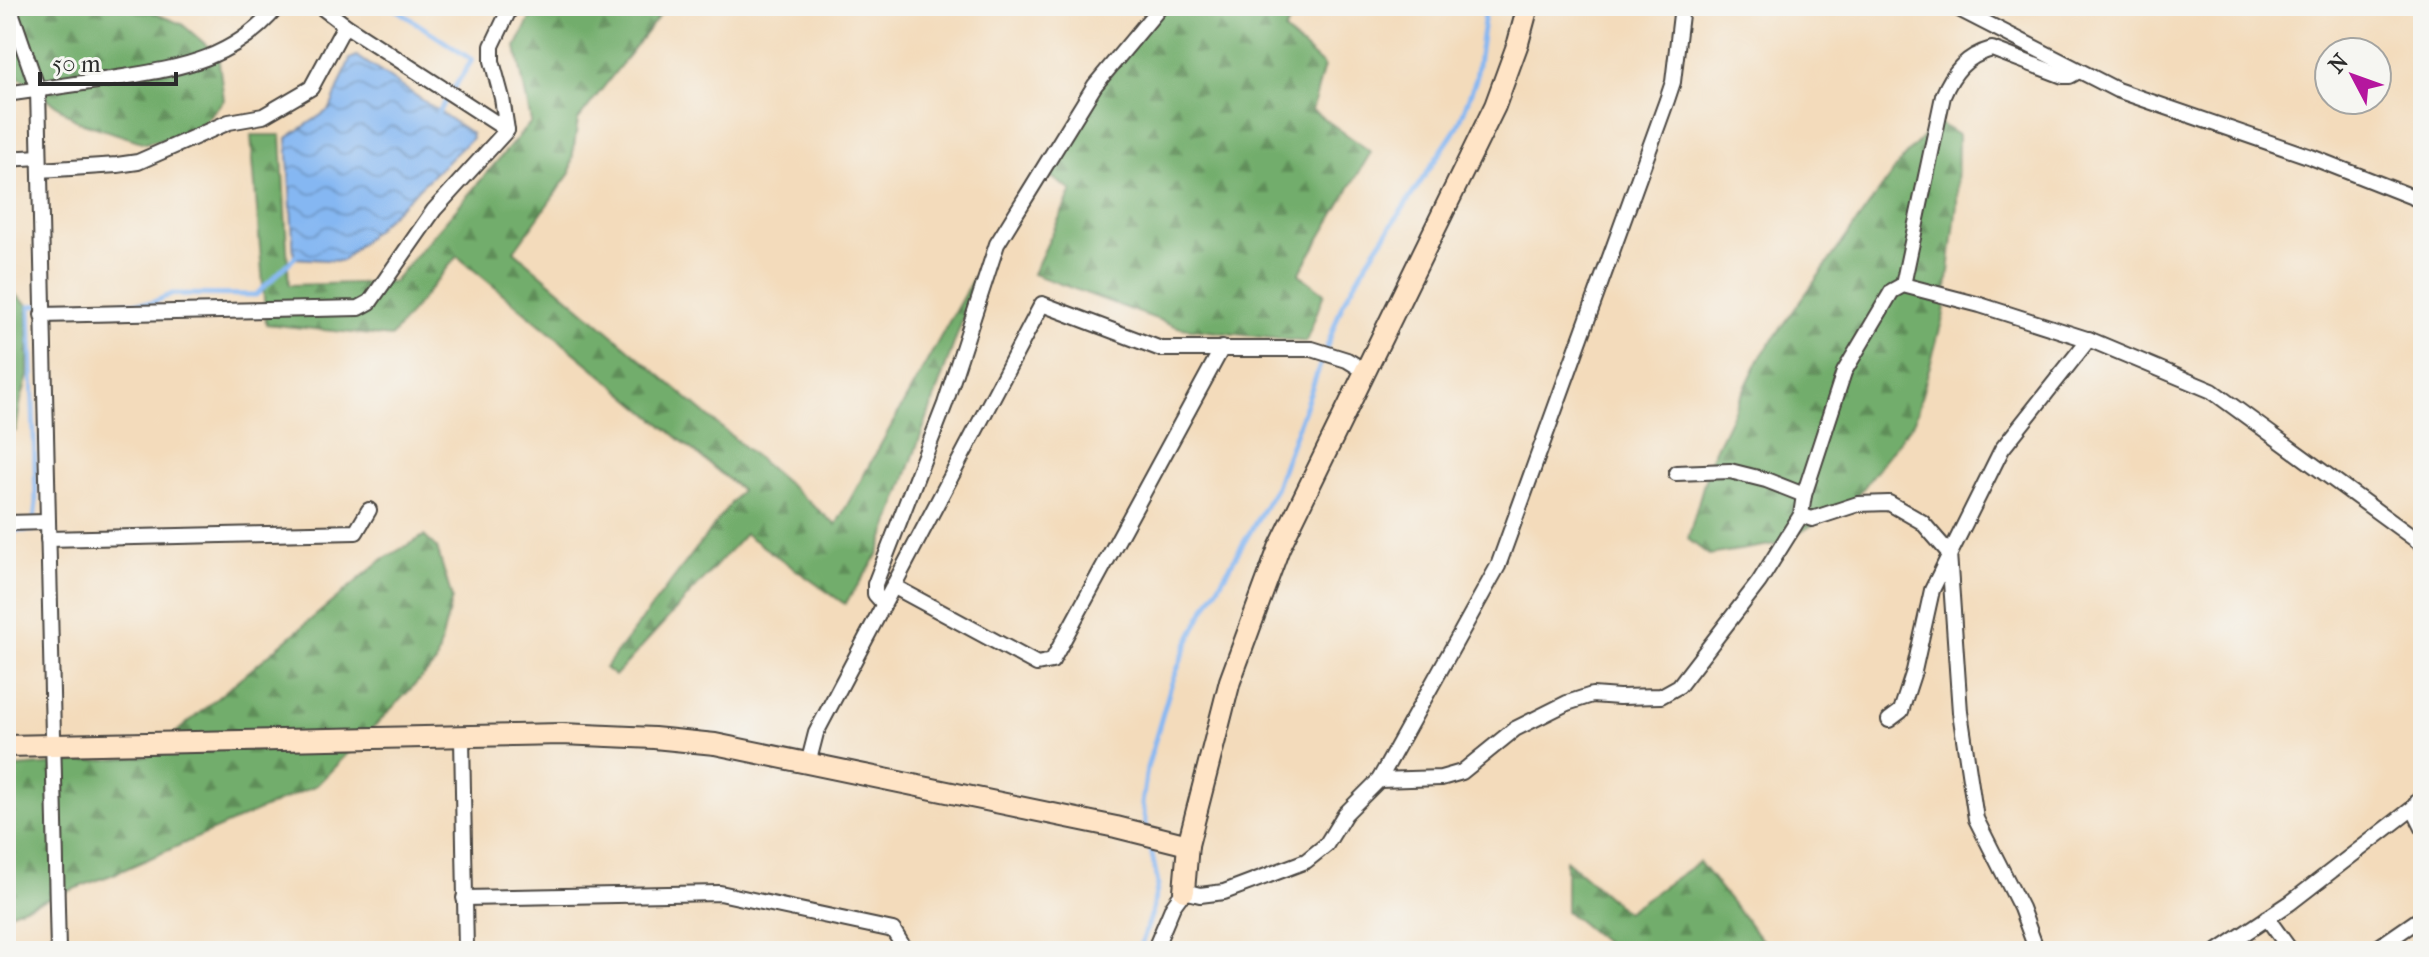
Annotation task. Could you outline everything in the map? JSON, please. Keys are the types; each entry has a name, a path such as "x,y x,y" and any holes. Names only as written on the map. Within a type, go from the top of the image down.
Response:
{"street":[{"path":"9,6 38,90 58,951"},
{"path":"6,94 179,68 222,51 242,39 278,6"},
{"path":"320,6 507,130"},
{"path":"507,130 492,61 492,46 511,6"},
{"path":"883,603 875,594 875,584 945,404 997,244 1095,85 1161,6"},
{"path":"1154,951 1173,906 1184,891 1188,845 1230,681 1255,607 1279,548 1495,106 1528,6"},
{"path":"1184,891 1200,895 1224,892 1306,861 1326,845 1345,814 1379,780 1498,566 1673,82 1682,6"},
{"path":"1953,6 2117,90 2311,157 2423,201"},
{"path":"6,159 117,165 138,162 229,122 263,116 311,88 345,25"},
{"path":"1903,285 1943,96 1958,68 1981,52 1992,49 2063,76 2079,71"},
{"path":"42,315 359,308 370,302 434,210 507,130"},
{"path":"1379,780 1441,778 1462,772 1515,729 1567,703 1592,695 1661,696 1679,686 1759,582 1801,515 1804,495 1844,372 1892,291 1903,285 2089,339 2212,391 2423,545"},
{"path":"808,764 816,733 1042,304 1161,349 1312,349 1347,360 1365,371"},
{"path":"1889,720 1901,711 1914,671 1932,590 2002,449 2089,339"},
{"path":"893,586 1037,664 1052,661 1222,348"},
{"path":"1676,473 1730,471 1766,480 1804,495"},
{"path":"1801,515 1812,519 1858,504 1889,503 1922,522 1949,553 1960,712 1976,819 2021,908 2037,951"},
{"path":"48,539 356,532 369,510"},
{"path":"6,523 48,522"},
{"path":"6,746 562,734 654,738 715,744 1116,827 1188,845"},
{"path":"462,738 466,951"},
{"path":"2218,951 2413,808 2423,794"},
{"path":"2413,808 2423,828"},
{"path":"464,898 720,893 893,930 906,951"},
{"path":"2373,951 2423,914"},
{"path":"2267,918 2291,951"}],"green space":[{"path":"6,6 136,6 182,24 218,55 224,100 193,134 145,143 77,121 6,67"},
{"path":"536,6 667,6 578,120 570,173 514,251 836,525 985,257 878,555 845,604 745,534 615,676 605,668 741,490 457,256 391,337 266,324 251,135 281,135 289,285 393,282 531,122 516,47"},
{"path":"1165,6 1298,6 1285,31 1324,66 1312,110 1371,152 1299,274 1324,293 1306,342 1181,328 1033,274 1072,191 1045,173 1101,86"},
{"path":"1937,122 1958,135 1957,204 1944,314 1915,420 1855,499 1783,543 1709,555 1688,539 1711,458 1759,359 1903,158"},
{"path":"15,294 28,305 28,376 16,431 6,432 6,297"},
{"path":"424,536 437,548 452,598 436,663 317,785 114,874 6,914 6,768 148,756 383,559"},
{"path":"1566,860 1626,912 1699,862 1771,951 1615,951 1566,911"}],"water":[{"path":"357,56 471,133 472,138 342,261 294,258 287,138 330,109 350,59"}],"waterway":[{"path":"391,6 472,60 436,116"},
{"path":"1147,830 1142,804 1147,768 1171,685 1187,645 1275,489 1342,305 1365,265 1458,126 1476,79 1486,6"},
{"path":"6,531 33,530 36,503 30,306 151,303 172,294 256,295 296,256"},
{"path":"1139,951 1158,884 1149,840"}]}
